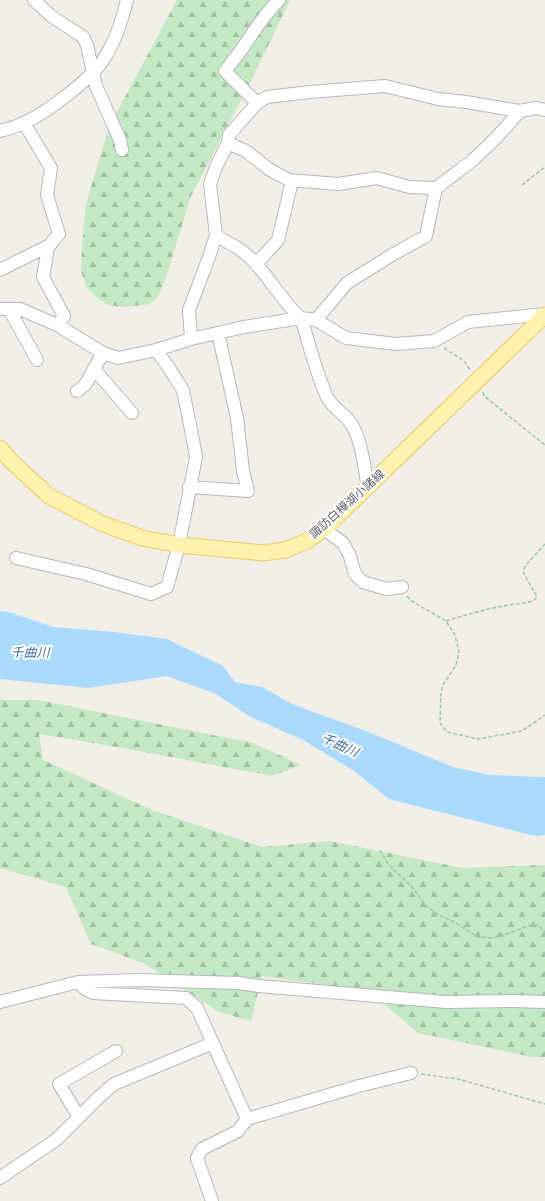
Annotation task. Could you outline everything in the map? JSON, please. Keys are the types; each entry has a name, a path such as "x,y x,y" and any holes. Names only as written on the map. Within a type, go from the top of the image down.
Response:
{"main road":[{"name":"諏訪白樺湖小諸線","path":"0,448 10,460 49,496 103,524 142,538 179,545 263,553 285,550 307,541 324,529 545,315"}],"street":[{"path":"34,0 51,16 83,37 87,45 96,86 120,140 122,150"},
{"path":"0,131 24,123 56,103 101,63 114,41 127,0"},
{"path":"257,103 225,71 244,47 255,28 279,0"},
{"path":"191,339 189,310 216,235 210,184 216,167 228,143 230,134 257,103 268,97 384,86 438,99 520,111 536,108 545,110"},
{"path":"228,143 246,151 270,170 292,181 338,184 376,178 409,187 436,188 472,161 495,139 520,111"},
{"path":"24,123 50,168 47,195 59,234 48,247 43,277 64,316 57,325"},
{"path":"256,264 278,240 292,181"},
{"path":"316,320 347,283 426,236 436,188"},
{"path":"216,235 243,251 256,264 293,311 302,318 328,399 349,420 356,431 368,487"},
{"path":"0,270 50,245"},
{"path":"5,309 20,309 57,325 103,353 118,358 156,350 191,339 244,327 302,318 316,320 346,338 396,344 434,341 468,322 545,315"},
{"path":"5,309 36,360"},
{"path":"189,487 248,491 243,471 237,418 218,333"},
{"path":"16,558 86,574 151,594 168,587 179,545 196,457 194,440 183,390 156,350"},
{"path":"77,392 85,385 103,353"},
{"path":"94,369 132,413"},
{"path":"324,529 343,543 350,556 355,574 363,582 386,589 402,587"},
{"path":"0,1002 78,982 137,980 239,983 446,1002 545,1002"},
{"path":"78,982 92,993 186,998 197,1008 247,1119"},
{"path":"0,1178 57,1138 114,1084 213,1043"},
{"path":"79,1117 59,1084 116,1051"},
{"path":"212,1201 197,1158 202,1149 238,1131 247,1119 359,1086 411,1073"}],"path":[{"path":"522,185 545,167"},
{"path":"434,341 464,361 477,380 484,396 545,444"},
{"path":"446,621 506,605 535,600 537,597 523,572 526,565 545,544"},
{"path":"402,587 410,600 446,621 455,635 459,652 456,665 443,685 441,692 440,723 447,732 478,739 522,731 545,715"},
{"path":"380,850 388,864 412,887 426,906 438,915 452,921 478,937 492,938 501,936 531,925 538,925 545,932"},
{"path":"411,1073 458,1079 545,1104"}],"green space":[{"path":"177,0 290,0 253,77 191,196 166,278 158,296 153,302 145,305 118,307 104,303 95,296 87,288 81,271 86,204 109,127"},
{"path":"0,700 38,700 253,743 301,765 272,776 39,734 43,760 152,810 262,847 330,841 462,868 545,865 545,1057 532,1057 418,1033 369,991 262,976 251,1021 219,1012 143,963 91,944 66,887 0,868"}],"water":[{"name":"千曲川","path":"0,611 9,612 53,627 114,632 167,639 223,666 235,682 262,687 292,704 371,733 453,767 489,775 545,777 545,835 535,836 389,799 354,771 305,741 249,716 216,694 167,676 88,688 0,679"}]}
